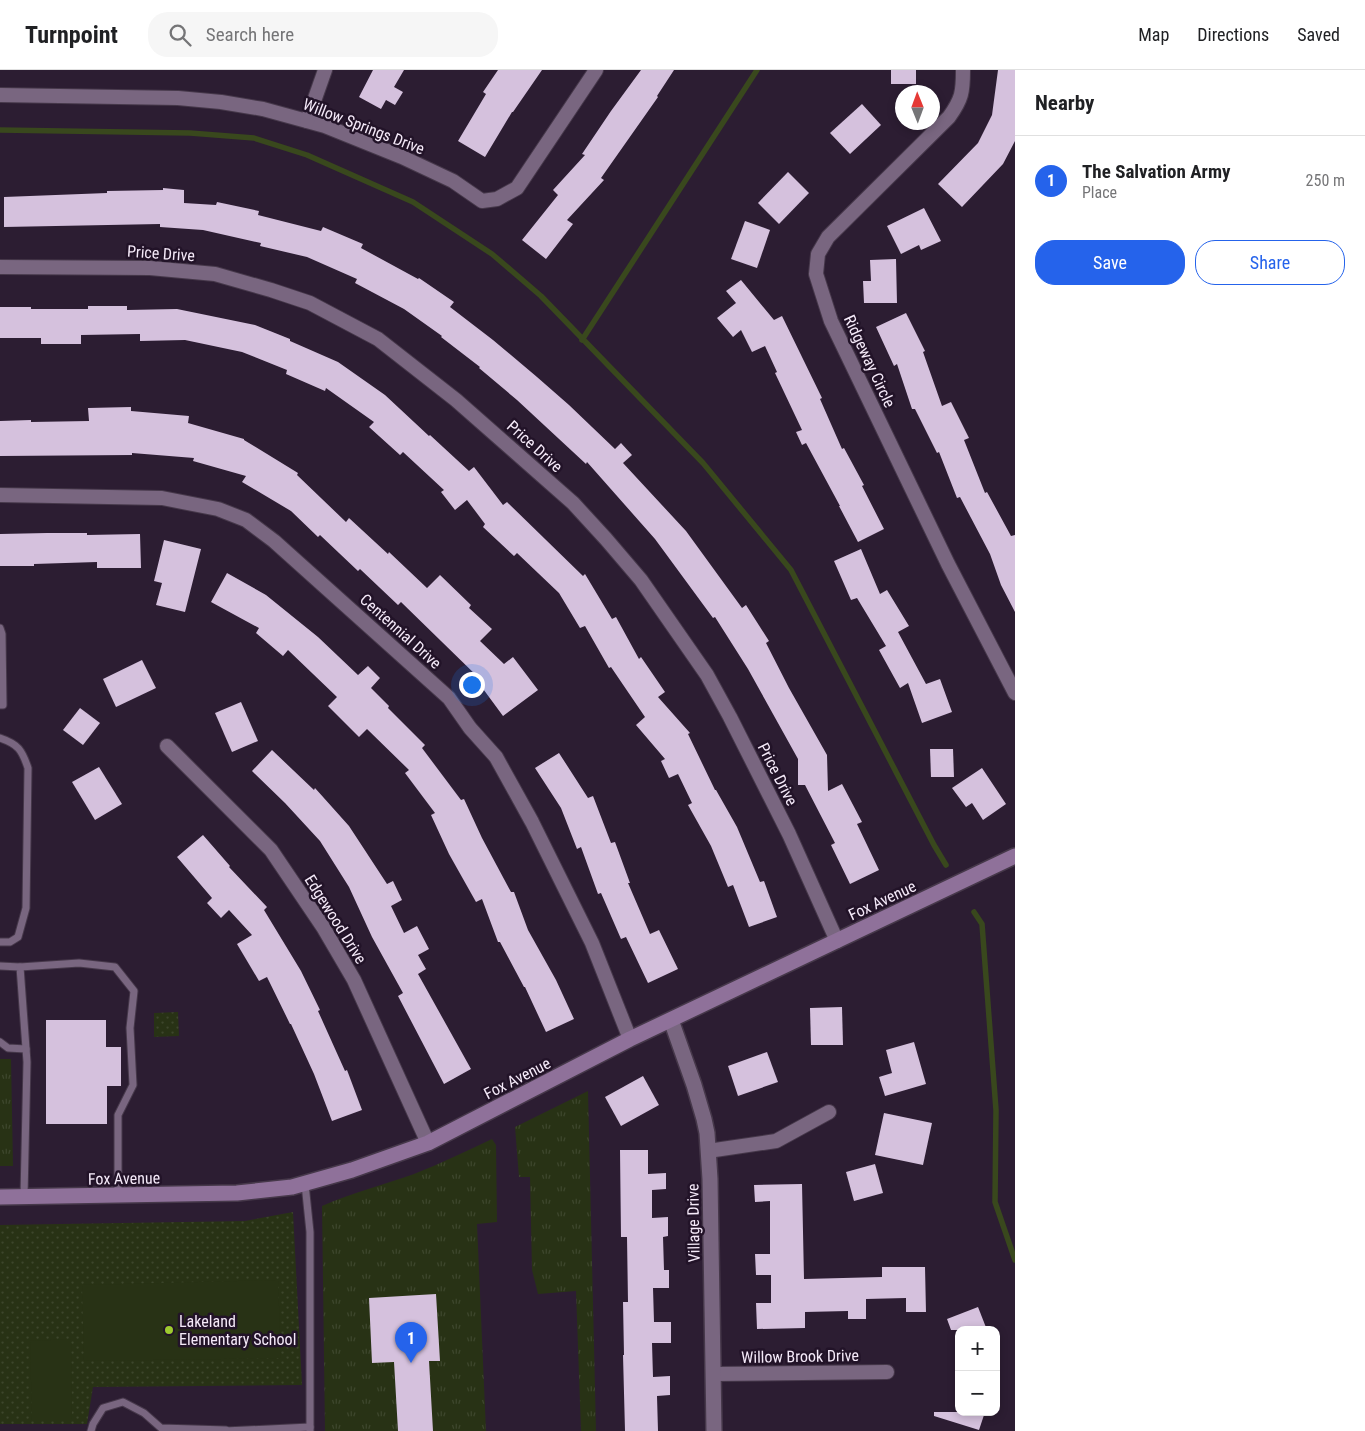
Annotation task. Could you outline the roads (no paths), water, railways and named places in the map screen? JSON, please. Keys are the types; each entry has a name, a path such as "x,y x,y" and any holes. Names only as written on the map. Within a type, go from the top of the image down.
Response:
{"main road":[{"name":"Fox Avenue","path":"0,1198 237,1193 305,1184 352,1170 428,1143 630,1039 1015,856"}],"street":[{"path":"307,121 325,70"},
{"name":"Willow Springs Drive","path":"0,95 178,98 221,102 263,109 324,126 410,161 453,181 482,201 498,199 517,188 596,70"},
{"name":"Ridgeway Circle","path":"963,70 963,86 959,104 949,118 828,237 818,254 816,274 830,321 948,564 1015,693"},
{"name":"Price Drive","path":"0,267 150,268 215,274 272,290 310,303 378,339 456,400 573,503 641,580 707,676 730,717 789,834 837,941"},
{"name":"Centennial Drive","path":"0,495 162,498 218,509 246,520 274,541 450,698 470,728 496,757 532,822 592,943 630,1039"},
{"name":"Edgewood Drive","path":"167,746 272,850 323,927 354,980 428,1143"},
{"name":"Village Drive","path":"671,1020 699,1101 704,1119 708,1152 714,1431"},
{"path":"708,1152 776,1141 829,1112"},
{"name":"Willow Brook Drive","path":"714,1374 887,1372"}],"lane":[{"path":"0,628 2,634 3,705 0,705"},
{"path":"0,738 18,746 28,768 26,908 18,937 10,942 0,942"},
{"path":"0,966 20,968 79,964 115,967 134,991 130,1028 133,1085 118,1115 118,1195"},
{"path":"20,968 26,1049 24,1197"},
{"path":"0,1042 8,1048 26,1049"},
{"path":"91,1431 103,1408 123,1402 144,1413 161,1428 226,1430 310,1429 310,1232 305,1184"}],"waterway":[{"path":"582,340 757,70"},
{"path":"0,130 190,133 254,138 307,155 413,202 492,254 541,296 703,463 791,570 946,865"},
{"path":"974,912 982,924 996,1110 995,1202 1015,1260"}],"place":[{"name":"Lakeland Elementary School","path":"169,1330"},
{"name":"The Salvation Army","path":"411,1363"}]}
